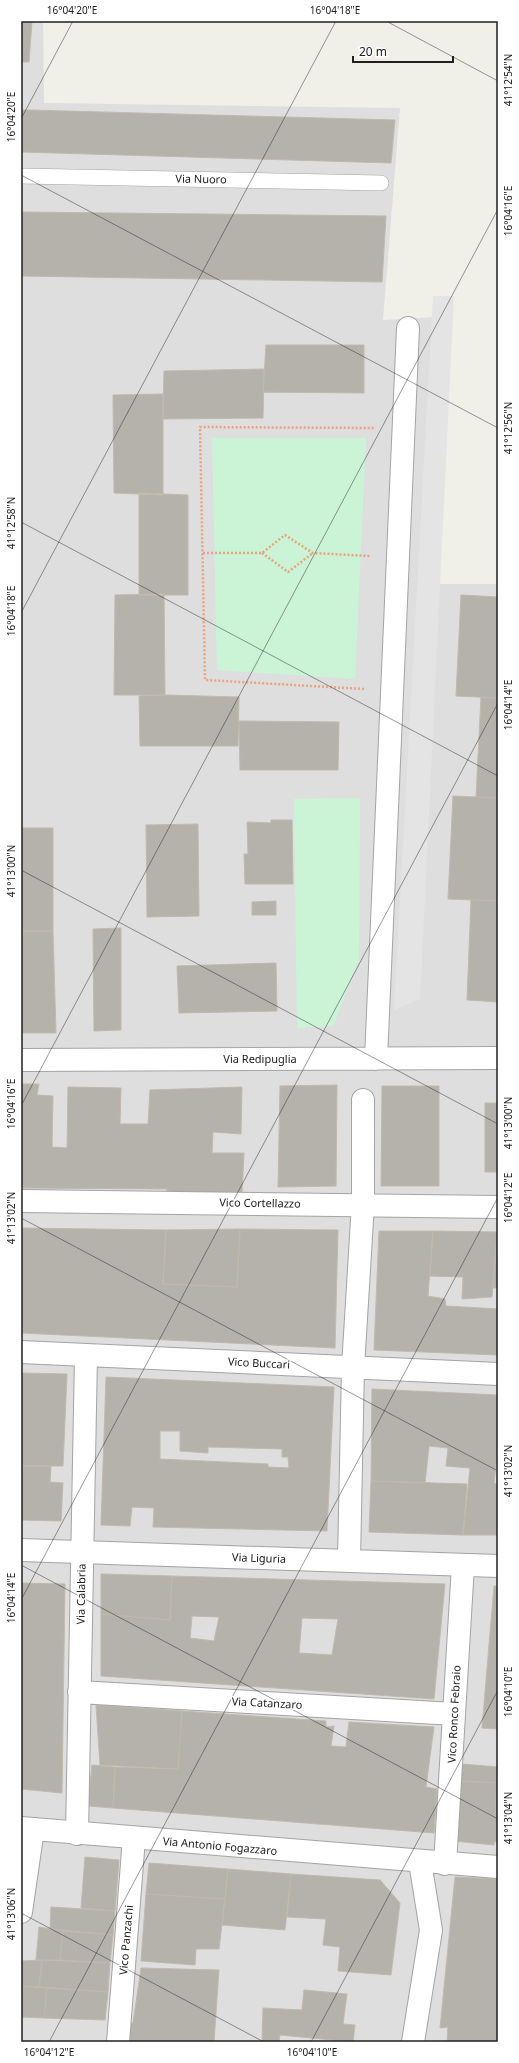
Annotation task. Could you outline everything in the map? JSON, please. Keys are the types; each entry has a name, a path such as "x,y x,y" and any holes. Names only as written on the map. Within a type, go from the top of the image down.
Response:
{"street":[{"path":"376,1058 408,328"},
{"name":"Via Redipuglia","path":"21,1060 498,1058"},
{"path":"349,1561 353,1367 363,1204 363,1100"},
{"name":"Vico Cortellazzo","path":"21,1201 498,1206"},
{"name":"Vico Buccari","path":"21,1352 498,1374"},
{"name":"Via Calabria","path":"77,1834 86,1355"},
{"name":"Via Liguria","path":"21,1550 498,1566"},
{"name":"Vico Ronco Febraio","path":"445,1864 463,1565"},
{"name":"Via Catanzaro","path":"79,1692 454,1714"},
{"path":"21,1912 27,1829"},
{"name":"Via Antonio Fogazzaro","path":"27,1829 420,1862 498,1867"},
{"name":"Vico Panzachi","path":"118,2042 134,1838"},
{"path":"413,2042 431,1930 420,1862"}],"lane":[{"name":"Via Nuoro","path":"21,176 381,183"}],"path":[{"path":"392,691 205,680 200,427 404,428"},
{"path":"262,553 285,535 313,554 398,558"},
{"path":"203,553 262,553 288,572 313,554"}],"shaded area":[{"path":"21,21 43,21 44,103 400,108 383,320 436,317 429,584 498,584 498,2042 21,2042"},
{"path":"433,296 454,296 420,999 394,1010"}],"green space":[{"path":"212,438 366,438 355,679 217,670"},
{"path":"360,798 359,960 333,1026 297,1028 294,799"}],"building":[{"path":"21,21 32,21 29,62 21,62"},
{"path":"21,110 395,120 391,163 21,152"},
{"path":"21,212 386,216 382,282 21,276"},
{"path":"266,345 364,345 364,393 263,392"},
{"path":"264,369 263,418 163,419 164,371"},
{"path":"163,394 163,495 114,493 113,395"},
{"path":"139,493 188,495 188,595 139,595"},
{"path":"164,594 165,695 114,695 115,595"},
{"path":"461,595 498,597 498,698 456,696"},
{"path":"165,695 239,697 238,746 140,746 139,696"},
{"path":"481,697 498,698 498,798 476,797"},
{"path":"239,721 339,722 338,770 240,770"},
{"path":"453,796 498,798 498,901 448,899"},
{"path":"271,820 292,820 293,884 245,884 244,854 248,854 247,822 271,823"},
{"path":"198,824 199,916 147,917 146,825"},
{"path":"21,828 53,828 53,931 21,931"},
{"path":"471,900 498,901 498,1002 467,1000"},
{"path":"276,901 276,915 252,915 252,902"},
{"path":"121,928 121,1030 94,1031 93,929"},
{"path":"21,931 53,931 56,1033 21,1033"},
{"path":"276,963 277,1011 179,1013 177,966"},
{"path":"21,1084 39,1084 37,1095 53,1096 52,1147 67,1148 68,1087 121,1088 120,1124 148,1124 150,1090 242,1087 241,1134 213,1132 212,1153 244,1153 242,1192 167,1193 167,1189 21,1188"},
{"path":"337,1085 336,1186 278,1187 280,1086"},
{"path":"382,1086 439,1086 439,1186 381,1186"},
{"path":"485,1103 498,1103 498,1172 485,1172"},
{"path":"21,1228 166,1230 163,1284 237,1287 240,1229 338,1230 335,1348 21,1333"},
{"path":"240,1229 237,1287 163,1284 166,1230"},
{"path":"379,1231 433,1231 428,1296 445,1299 446,1306 498,1309 498,1355 374,1350"},
{"path":"433,1231 497,1232 492,1297 462,1299 463,1277 430,1276"},
{"path":"497,1232 498,1288 493,1288"},
{"path":"21,1373 67,1374 63,1466 21,1466"},
{"path":"106,1377 334,1387 327,1531 153,1527 154,1508 132,1507 130,1526 101,1525","holes":["160,1431 180,1431 180,1451 208,1453 208,1447 282,1449 282,1457 288,1457 289,1468 268,1467 268,1464 160,1459"]},
{"path":"372,1389 498,1395 498,1442 494,1484 498,1483 498,1535 463,1535 470,1468 446,1466 448,1448 429,1446 425,1483 371,1481"},
{"path":"21,1466 51,1466 50,1482 63,1483 61,1521 21,1520"},
{"path":"371,1481 467,1484 463,1535 369,1532"},
{"path":"101,1574 172,1576 170,1620 101,1614"},
{"path":"172,1576 445,1584 434,1699 101,1676 101,1614 170,1620","holes":["192,1616 219,1617 214,1641 190,1638","302,1618 338,1619 332,1655 299,1653"]},
{"path":"21,1583 65,1584 62,1793 21,1789"},
{"path":"494,1586 498,1586 498,1729 482,1728"},
{"path":"96,1705 182,1711 178,1769 100,1765"},
{"path":"182,1711 326,1721 326,1727 334,1726 331,1746 346,1747 349,1722 434,1727 426,1787 437,1789 434,1833 113,1808 115,1767 178,1769"},
{"path":"462,1764 498,1767 498,1816 495,1816 497,1783 461,1781"},
{"path":"92,1765 115,1767 113,1808 88,1806"},
{"path":"456,1781 497,1783 495,1816 498,1816 498,1842 494,1842 494,1845 454,1841"},
{"path":"85,1857 119,1860 115,1911 81,1908"},
{"path":"149,1863 228,1869 225,1899 146,1894"},
{"path":"228,1869 291,1874 285,1930 222,1925"},
{"path":"291,1874 380,1880 400,1903 391,1975 338,1971 340,1947 323,1945 326,1919 287,1917"},
{"path":"455,1877 498,1879 498,2042 447,2042 448,2027 440,2028"},
{"path":"146,1894 225,1899 219,1949 196,1949 195,1965 141,1961"},
{"path":"51,1907 115,1911 113,1935 50,1929"},
{"path":"39,1927 63,1931 60,1960 36,1960"},
{"path":"63,1931 113,1935 110,1963 60,1960"},
{"path":"42,1960 110,1963 108,1992 39,1987"},
{"path":"42,1960 39,1987 21,1986 22,1961"},
{"path":"141,1968 219,1970 214,2042 127,2042 128,2024 133,2023"},
{"path":"21,1986 47,1988 44,2018 21,2017"},
{"path":"47,1988 108,1992 105,2020 44,2018"},
{"path":"304,1990 347,1994 343,2024 355,2025 353,2042 280,2035 279,2042 262,2042 263,2008 302,2010"}]}
